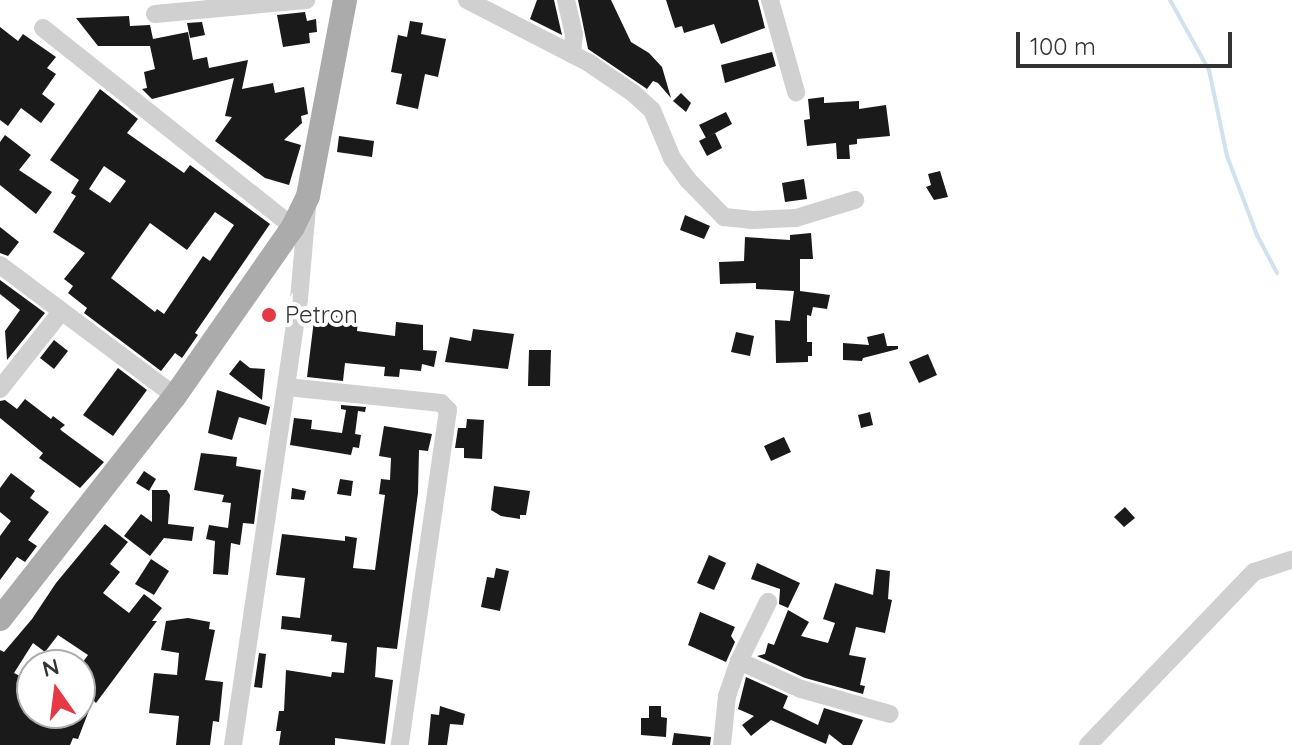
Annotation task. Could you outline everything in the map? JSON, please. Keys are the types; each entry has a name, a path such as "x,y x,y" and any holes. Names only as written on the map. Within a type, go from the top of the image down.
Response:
{"main road":[{"path":"0,619 175,396 293,227 308,196 345,0"}],"street":[{"path":"155,14 306,0"},
{"path":"467,0 611,77 652,110 672,158 709,205 724,217 751,220 796,218 855,200"},
{"path":"566,0 574,34 572,54"},
{"path":"770,0 796,92"},
{"path":"43,28 293,227"},
{"path":"233,745 287,387 308,196"},
{"path":"0,265 175,396"},
{"path":"0,389 61,312"},
{"path":"287,387 441,403 448,410 400,745"},
{"path":"1088,745 1254,572 1292,560"},
{"path":"722,745 727,696 739,661 768,602"},
{"path":"739,661 801,689 890,714"}],"building":[{"path":"537,0 554,0 562,35 530,19"},
{"path":"578,0 611,0 631,42 649,53 662,67 671,98 658,83 653,81 647,89 588,49"},
{"path":"666,0 758,0 765,28 721,44 714,24 684,33 682,26 675,28"},
{"path":"305,12 307,21 316,19 317,32 309,33 310,43 283,47 277,15"},
{"path":"129,16 130,26 150,25 153,39 188,32 193,60 207,57 209,68 248,60 242,89 273,83 275,93 304,87 308,114 301,116 302,123 284,140 301,145 289,185 265,178 215,141 232,117 225,116 234,78 152,99 142,89 147,88 144,72 155,69 150,46 98,46 76,18"},
{"path":"410,21 423,23 421,34 446,39 438,77 425,74 418,109 396,104 402,74 391,72 398,35 407,37"},
{"path":"202,22 205,35 190,38 187,23"},
{"path":"0,27 18,41 23,34 56,57 47,68 56,74 42,94 55,104 41,123 21,108 8,126 0,120"},
{"path":"772,52 776,66 725,83 721,65"},
{"path":"100,89 138,119 127,133 184,173 190,165 270,224 195,333 198,335 182,358 175,353 161,371 84,313 87,308 68,293 73,286 64,279 85,253 53,232 76,196 71,193 79,180 50,160","holes":["104,166 126,181 110,203 89,189","215,212 234,225 210,261 203,256 164,314 157,309 155,312 111,278 150,223 187,250"]},
{"path":"681,93 691,103 686,112 673,101"},
{"path":"824,97 824,103 859,101 859,109 886,105 890,136 857,139 857,144 849,145 850,159 837,159 836,143 807,146 804,120 810,119 808,99"},
{"path":"726,112 732,124 706,138 699,125"},
{"path":"715,133 722,148 707,156 699,141"},
{"path":"5,135 31,155 19,170 52,192 36,214 0,185 0,142"},
{"path":"339,136 374,141 372,157 337,152"},
{"path":"940,171 948,197 934,200 926,187 931,185 928,174"},
{"path":"804,179 807,199 785,202 782,183"},
{"path":"685,215 710,226 704,239 680,230"},
{"path":"0,227 19,242 8,256 0,253"},
{"path":"811,233 813,259 800,259 800,291 830,295 827,309 813,307 811,316 807,315 807,342 812,342 812,356 808,356 808,362 776,363 775,320 790,321 794,291 756,289 756,283 720,284 719,262 744,261 745,237 790,240 790,235"},
{"path":"0,280 45,313 7,360 5,331 20,310 0,294"},
{"path":"315,312 358,318 357,331 395,336 396,322 423,325 423,350 437,351 434,367 422,364 421,371 400,369 399,377 384,376 385,367 345,363 343,381 307,377"},
{"path":"473,329 514,334 508,369 445,362 450,337 471,341"},
{"path":"736,332 754,336 750,356 731,352"},
{"path":"884,333 887,346 898,346 898,349 863,358 862,361 843,360 843,343 869,345 867,337"},
{"path":"54,340 68,351 54,369 40,358"},
{"path":"529,350 551,350 550,386 528,386"},
{"path":"928,354 937,375 919,383 909,362"},
{"path":"240,360 250,368 265,369 262,400 229,374"},
{"path":"118,368 147,390 113,436 83,415"},
{"path":"217,390 270,407 266,425 239,417 232,440 208,433"},
{"path":"25,399 51,419 53,416 65,425 60,429 62,431 104,462 80,488 39,458 43,453 0,418 0,401 5,400 17,409"},
{"path":"341,405 366,407 365,412 358,411 355,434 361,435 359,448 353,447 351,455 290,445 294,418 312,420 311,429 342,433 346,410 341,409"},
{"path":"870,412 873,425 861,428 858,415"},
{"path":"467,419 484,420 482,459 464,458 464,448 455,448 458,428 466,428"},
{"path":"384,426 432,434 428,451 419,450 418,493 397,649 377,647 375,677 393,680 385,744 335,738 335,745 279,745 281,731 276,731 279,711 284,711 286,670 331,677 332,672 344,673 347,643 331,641 332,635 281,629 282,616 300,618 305,578 276,575 282,534 345,541 345,536 357,538 353,568 375,570 385,495 379,494 381,479 390,480 391,458 379,456"},
{"path":"784,437 791,452 771,461 764,446"},
{"path":"201,453 237,457 236,466 261,470 254,524 243,523 240,545 231,543 228,575 213,574 215,541 206,539 209,525 228,528 231,503 222,502 224,495 194,490"},
{"path":"144,471 156,479 149,491 136,483"},
{"path":"11,473 35,491 30,498 49,512 28,540 37,546 25,562 17,557 0,580 0,536 11,521 0,512 0,488"},
{"path":"340,479 353,481 351,496 337,494"},
{"path":"494,486 530,491 526,515 520,515 520,519 501,516 491,510"},
{"path":"292,488 306,491 304,500 291,499"},
{"path":"152,490 167,490 170,495 168,524 194,527 192,541 164,538 150,556 124,536 141,514 152,522"},
{"path":"1125,507 1135,518 1124,527 1114,517"},
{"path":"105,524 128,542 110,564 120,572 103,593 129,613 144,594 162,608 152,621 157,621 96,703 96,649 79,649 58,635 47,649 41,649 33,643 29,649 16,649 16,729 82,729 78,739 73,738 70,745 0,745 0,650 4,652 32,619 56,583"},
{"path":"709,555 726,563 714,590 697,583"},
{"path":"151,559 169,571 154,595 135,584"},
{"path":"757,563 800,583 788,608 779,604 780,589 751,579"},
{"path":"496,568 509,571 500,611 481,607 487,577 494,578"},
{"path":"876,569 890,571 888,599 892,600 885,633 856,627 849,655 866,658 860,685 865,686 863,694 805,678 757,656 765,654 768,643 774,645 788,610 809,622 801,636 828,643 835,623 823,619 835,583 873,595"},
{"path":"700,612 735,627 731,636 735,642 726,662 688,645"},
{"path":"188,618 210,622 209,629 215,630 205,680 223,682 219,722 213,721 210,745 176,745 179,716 149,713 154,673 177,675 179,653 161,650 166,621"},
{"path":"259,653 266,654 262,688 254,687"},
{"path":"746,677 788,696 783,708 818,725 824,708 863,720 852,745 843,745 829,734 826,744 771,720 751,736 742,725 754,716 738,709"},
{"path":"440,706 465,714 463,725 450,724 447,745 428,745 431,714 439,715"},
{"path":"649,706 661,706 661,717 667,718 666,737 641,735 641,718 649,718"},
{"path":"674,733 711,737 710,745 672,745"}],"waterway":[{"path":"1170,0 1209,70 1227,156 1257,235 1277,273"}],"place":[{"name":"Petron","path":"269,315"}]}
